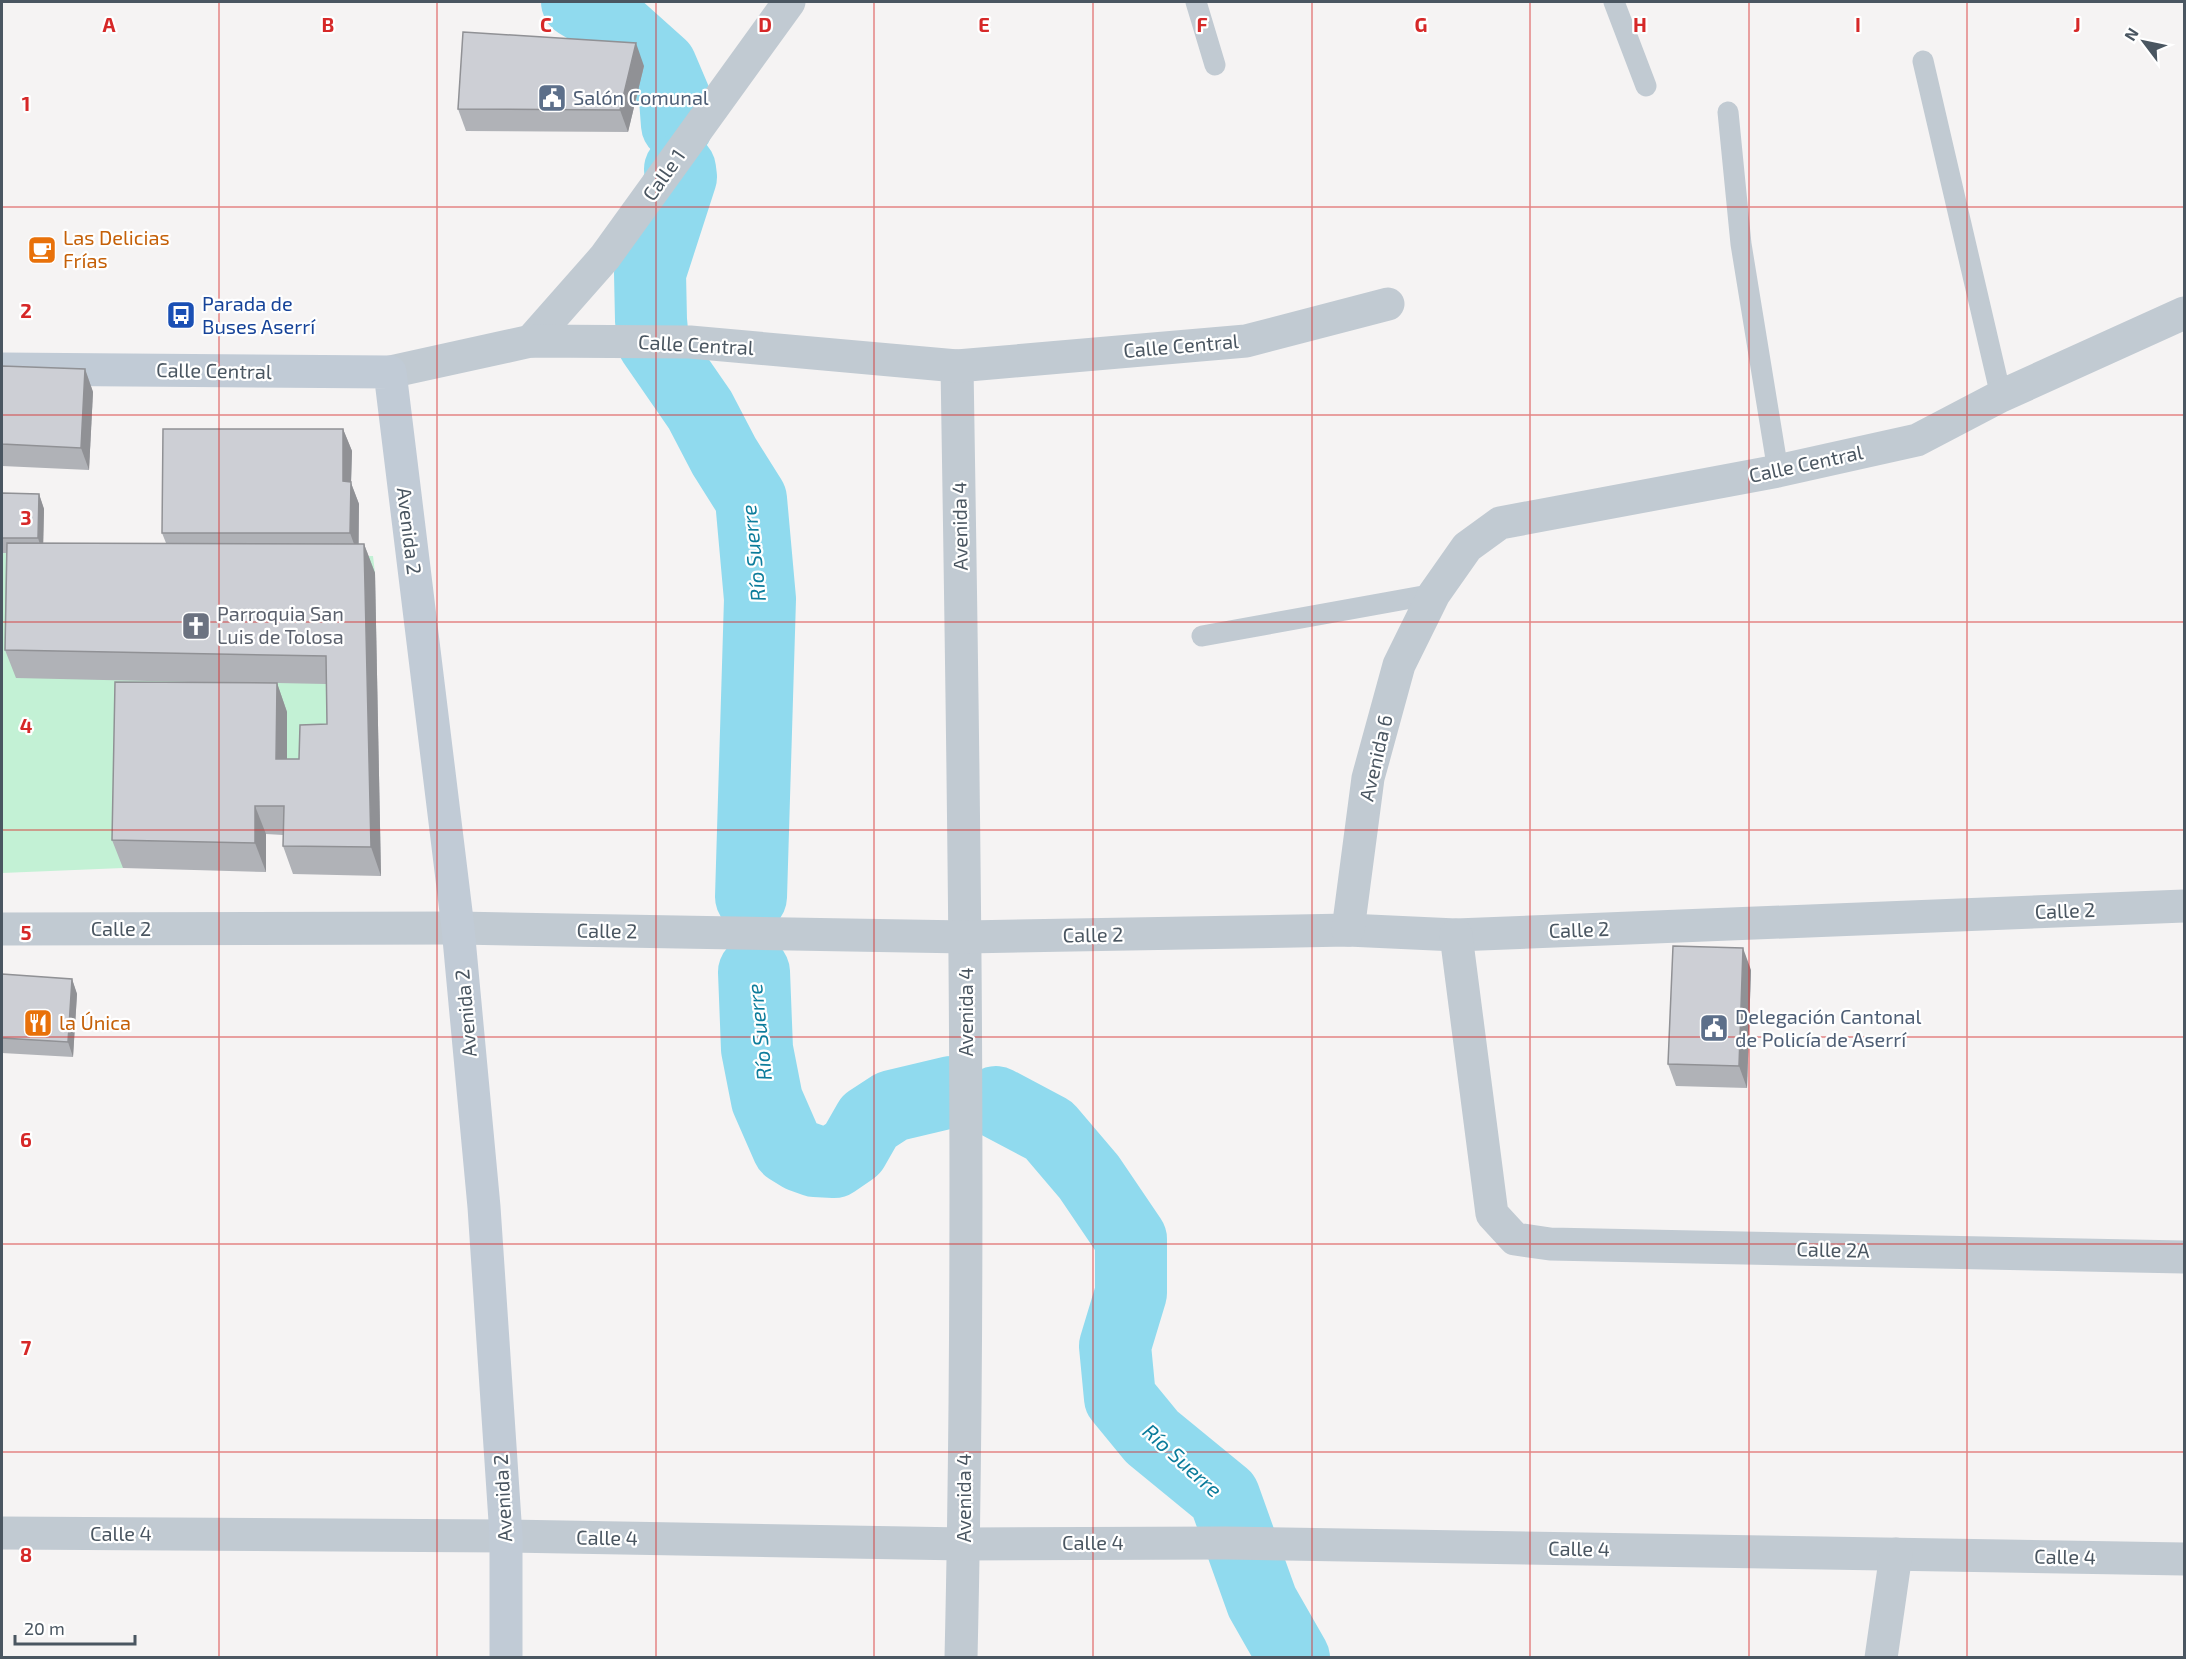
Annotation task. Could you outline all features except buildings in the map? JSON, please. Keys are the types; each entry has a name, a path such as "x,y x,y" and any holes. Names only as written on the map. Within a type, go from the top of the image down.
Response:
{"main road":[{"name":"Calle Central","path":"2,369 390,372"},
{"name":"Avenida 2","path":"390,372 458,928 484,1207 506,1536 506,1658"}],"street":[{"name":"Calle 1","path":"531,341 605,257 789,2"},
{"name":"Calle Central","path":"390,372 531,341 690,342 957,366 1246,341 1388,304"},
{"name":"Calle Central","path":"1434,594 1467,547 1500,523 1778,471 1917,440 2001,396 2184,313"},
{"name":"Avenida 4","path":"957,366 966,937 962,1658"},
{"name":"Avenida 6","path":"1348,930 1368,777 1399,665 1434,594"},
{"name":"Calle 2","path":"2,929 458,928 966,937 1348,930 1456,935 2184,906"},
{"name":"Calle 2A","path":"1456,935 1492,1214 1515,1239 1550,1244 2184,1257"},
{"name":"Calle 4","path":"2,1533 506,1536 964,1544 1226,1543 2184,1559"},
{"path":"1881,1658 1896,1554"}],"lane":[{"path":"1196,2 1215,65"},
{"path":"1614,2 1646,86"},
{"path":"1923,62 2001,396"},
{"path":"1728,112 1741,244 1778,471"},
{"path":"1202,636 1434,594"}],"green space":[{"path":"2,553 373,556 375,573 336,685 338,753 123,868 2,873"}],"waterway":[{"name":"Río Suerre","path":"577,2 614,24 661,66 675,99 677,125"},
{"name":"Río Suerre","path":"680,169 681,177 650,273 653,342 700,410 724,456 751,499 760,599 751,897"},
{"name":"Río Suerre","path":"754,972 757,1049 767,1100 788,1148 801,1156 815,1161 834,1162 853,1149 869,1121 892,1106 951,1092"},
{"name":"Río Suerre","path":"996,1102 1049,1130 1089,1177 1131,1239 1131,1293 1115,1346 1120,1398 1152,1437 1224,1496 1262,1602 1294,1658"}],"place":[{"name":"Salón Comunal","path":"552,98"},
{"name":"Las Delicias Frías","path":"42,250"},
{"name":"Parada de Buses Aserrí","path":"181,315"},
{"name":"Parroquia San Luis de Tolosa","path":"196,626"},
{"name":"la Única","path":"38,1023"},
{"name":"Delegación Cantonal de Policía de Aserrí","path":"1714,1028"}]}
